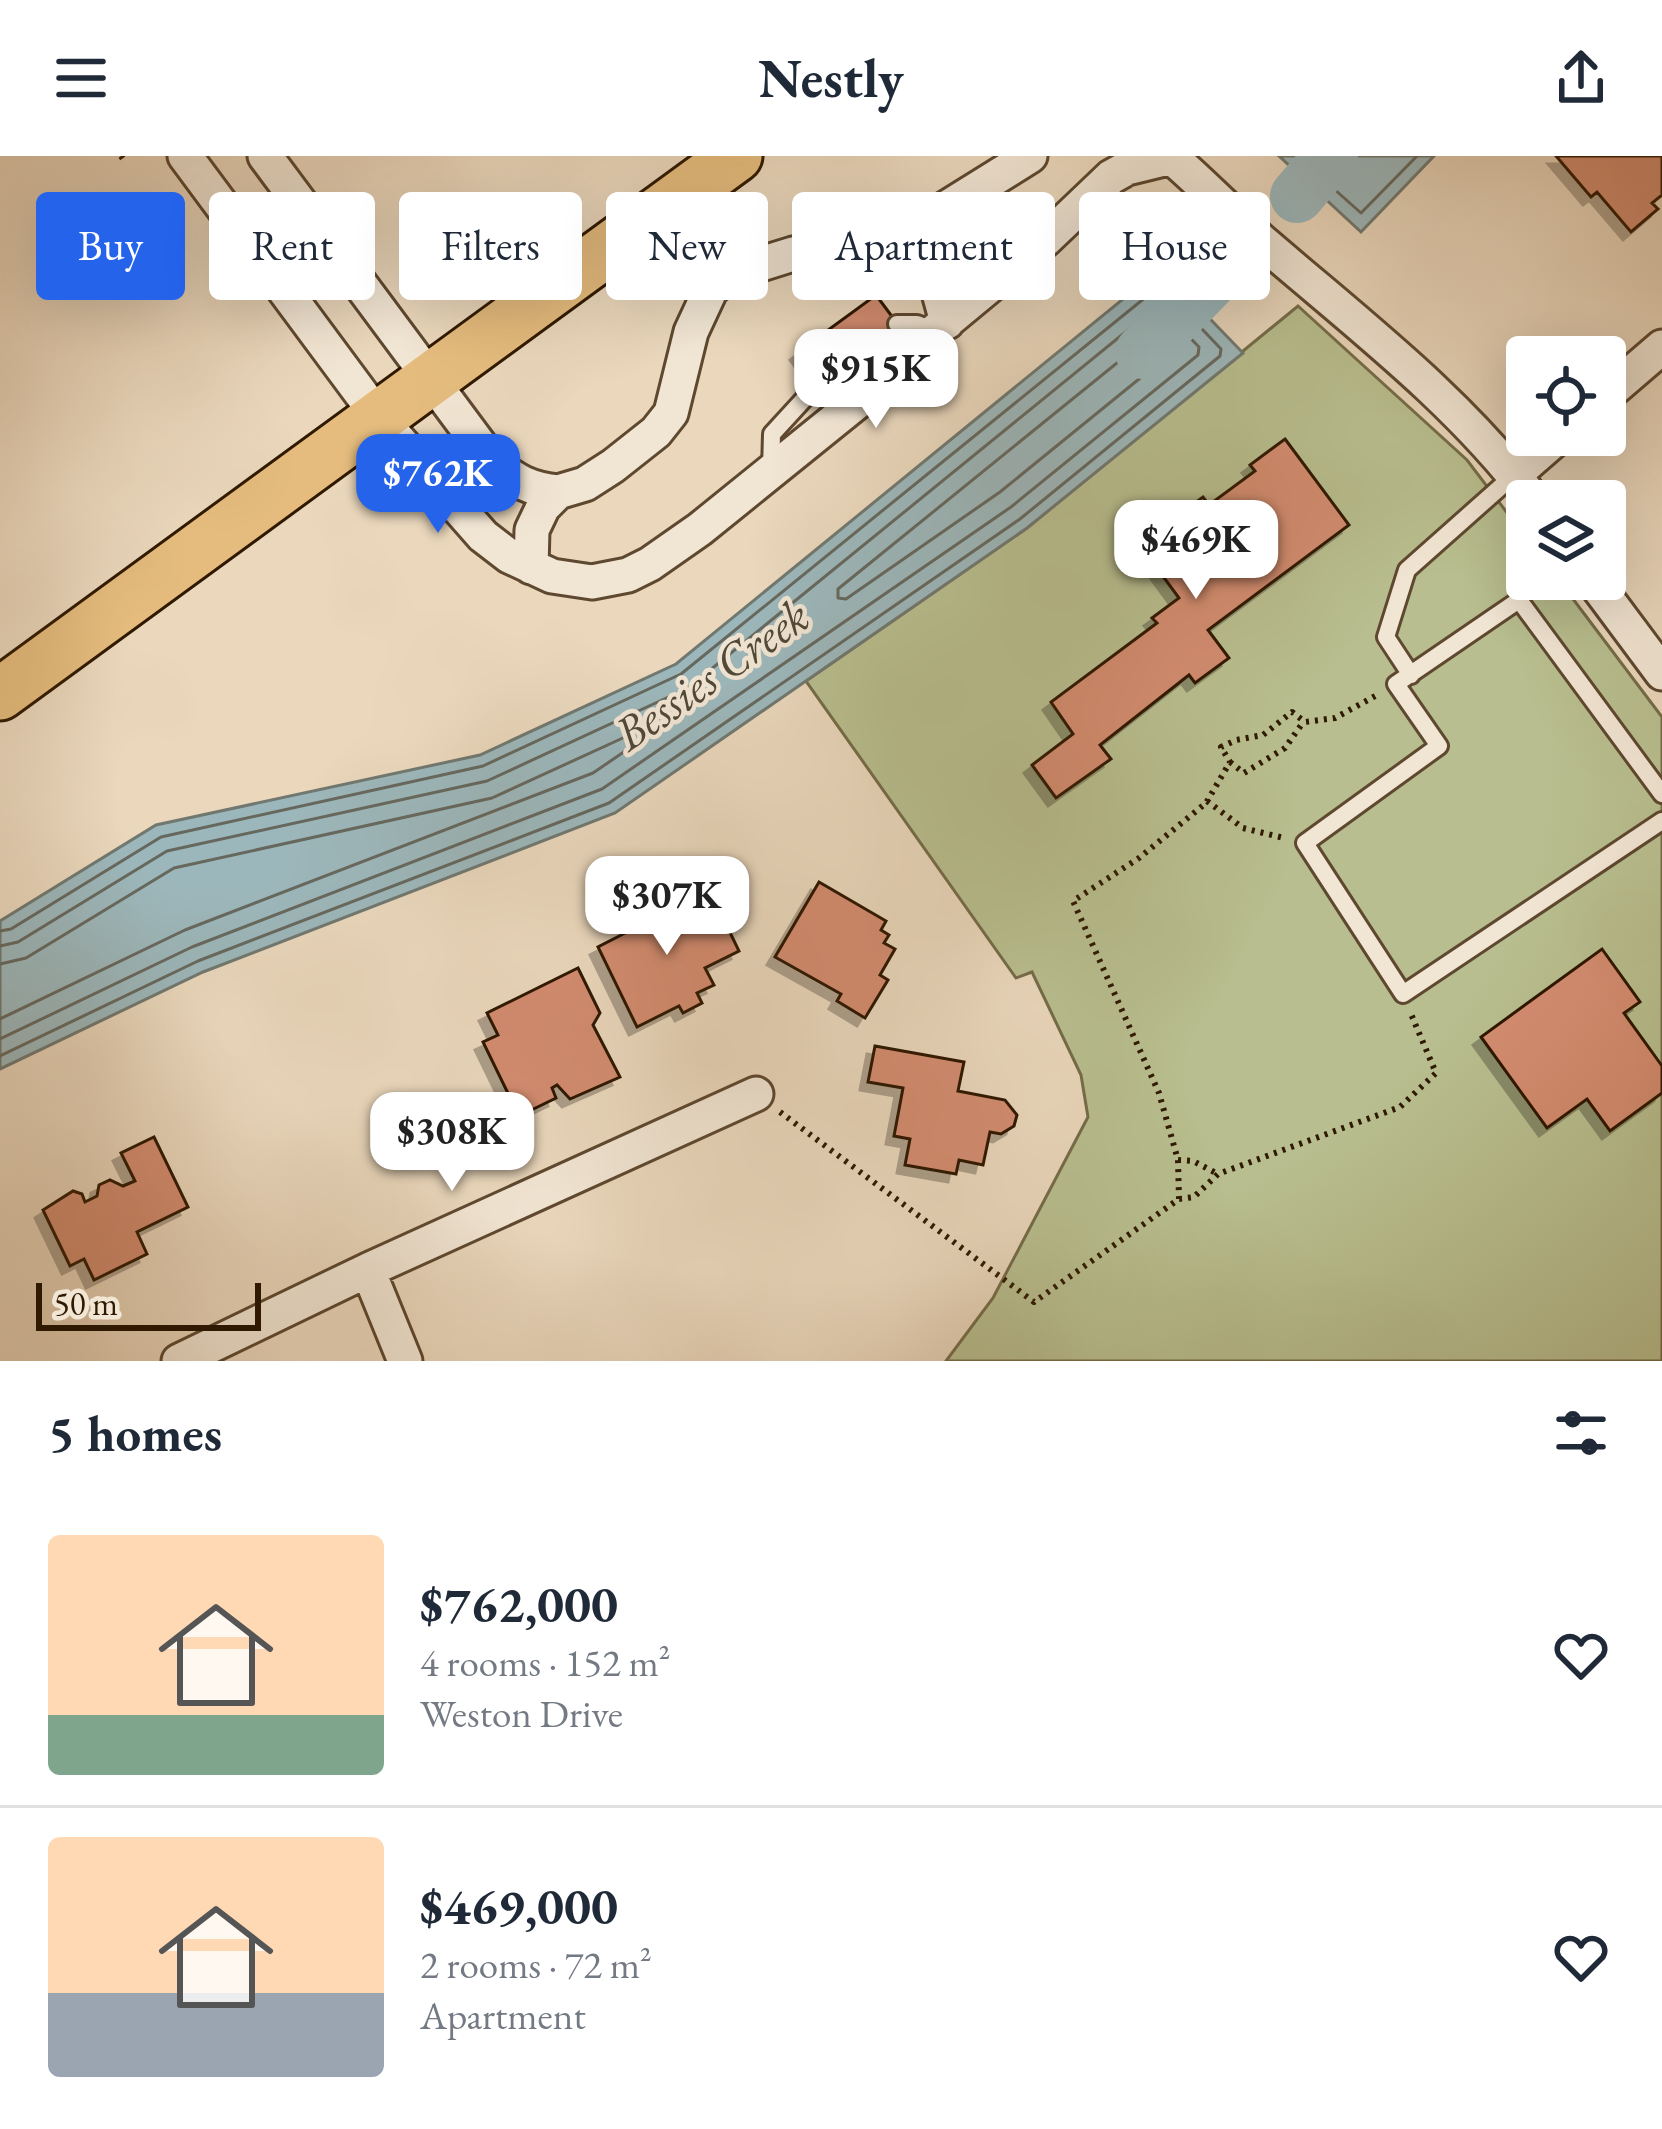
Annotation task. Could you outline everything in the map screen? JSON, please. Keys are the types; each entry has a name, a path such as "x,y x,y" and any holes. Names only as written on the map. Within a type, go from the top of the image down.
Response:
{"main road":[{"path":"0,694 736,156"}],"street":[{"path":"185,156 380,418 483,536 531,567 572,581 628,574 676,547 924,348 941,327 1111,177 1171,156 1261,241 1409,366 1516,480"},
{"path":"266,156 494,463 516,482 535,490 558,492 585,484 656,432 670,412 700,307 711,289 732,273 792,254"},
{"path":"972,192 1030,156"},
{"path":"938,300 941,327"},
{"path":"1626,378 1662,347"},
{"path":"531,567 532,530 543,507 558,492"},
{"path":"1608,600 1662,673"},
{"path":"179,1361 756,1094"},
{"path":"368,1270 405,1361"}],"lane":[{"path":"897,324 941,327"},
{"path":"772,471 772,434 805,398 873,344"},
{"path":"1506,501 1407,570 1386,637 1439,746 1305,843 1403,994 1662,821"},
{"path":"1403,680 1519,600 1662,794"}],"path":[{"path":"1304,722 1292,712 1263,735 1221,747 1244,772 1285,748 1304,722 1336,718 1403,680"},
{"path":"1179,1199 1178,1160 1159,1093 1072,901 1139,858 1208,801 1230,762"},
{"path":"1208,801 1243,828 1305,843"},
{"path":"756,1094 1034,1302 1179,1199 1194,1197 1218,1174 1400,1107 1436,1073 1403,994"},
{"path":"1178,1160 1193,1161 1218,1174"}],"green space":[{"path":"1298,306 1467,460 1506,511 1506,600 1574,600 1662,717 1662,1361 946,1361 993,1298 1088,1117 1081,1075 1032,972 1016,978 806,681 1027,528"}],"water":[{"path":"1279,156 1434,156 1361,232"},
{"path":"1122,300 1192,300 1243,353 1027,528 615,813 203,972 0,1069 0,921 156,825 480,755 676,664"}],"building":[{"path":"1556,156 1662,156 1662,195 1652,203 1658,209 1631,232 1597,192 1591,197"},
{"path":"869,300 880,300 914,346 890,366 871,341 818,379 798,352"},
{"path":"1285,439 1349,525 1208,630 1229,658 1195,683 1189,675 1100,745 1111,759 1056,798 1032,765 1073,734 1051,702 1157,623 1152,618 1179,598 1145,552 1180,526 1174,518 1203,497 1209,505 1255,471 1250,465"},
{"path":"819,882 886,921 881,930 889,935 884,943 895,949 880,975 888,980 865,1018 837,1001 841,994 775,957"},
{"path":"680,890 690,912 705,904 715,924 724,920 739,951 705,968 714,985 697,993 702,1003 683,1013 679,1006 637,1027 598,947 633,929 630,924 653,913 650,905"},
{"path":"1602,949 1640,1002 1624,1013 1662,1066 1662,1093 1610,1131 1587,1099 1547,1128 1481,1037"},
{"path":"578,968 600,1013 593,1025 620,1077 570,1099 557,1085 552,1088 556,1098 519,1116 483,1042 498,1035 487,1013"},
{"path":"875,1046 964,1062 958,1091 1005,1100 1017,1115 1014,1126 1001,1134 990,1132 983,1165 959,1160 956,1174 905,1165 910,1139 894,1136 903,1088 868,1082"},
{"path":"154,1137 188,1207 137,1232 147,1254 94,1280 84,1259 70,1266 43,1210 73,1191 82,1194 85,1202 110,1180 123,1186 135,1181 121,1153"}],"waterway":[{"name":"Bessies Creek","path":"1297,196 1331,156"},
{"name":"Bessies Creek","path":"1142,352 1193,300"}]}
